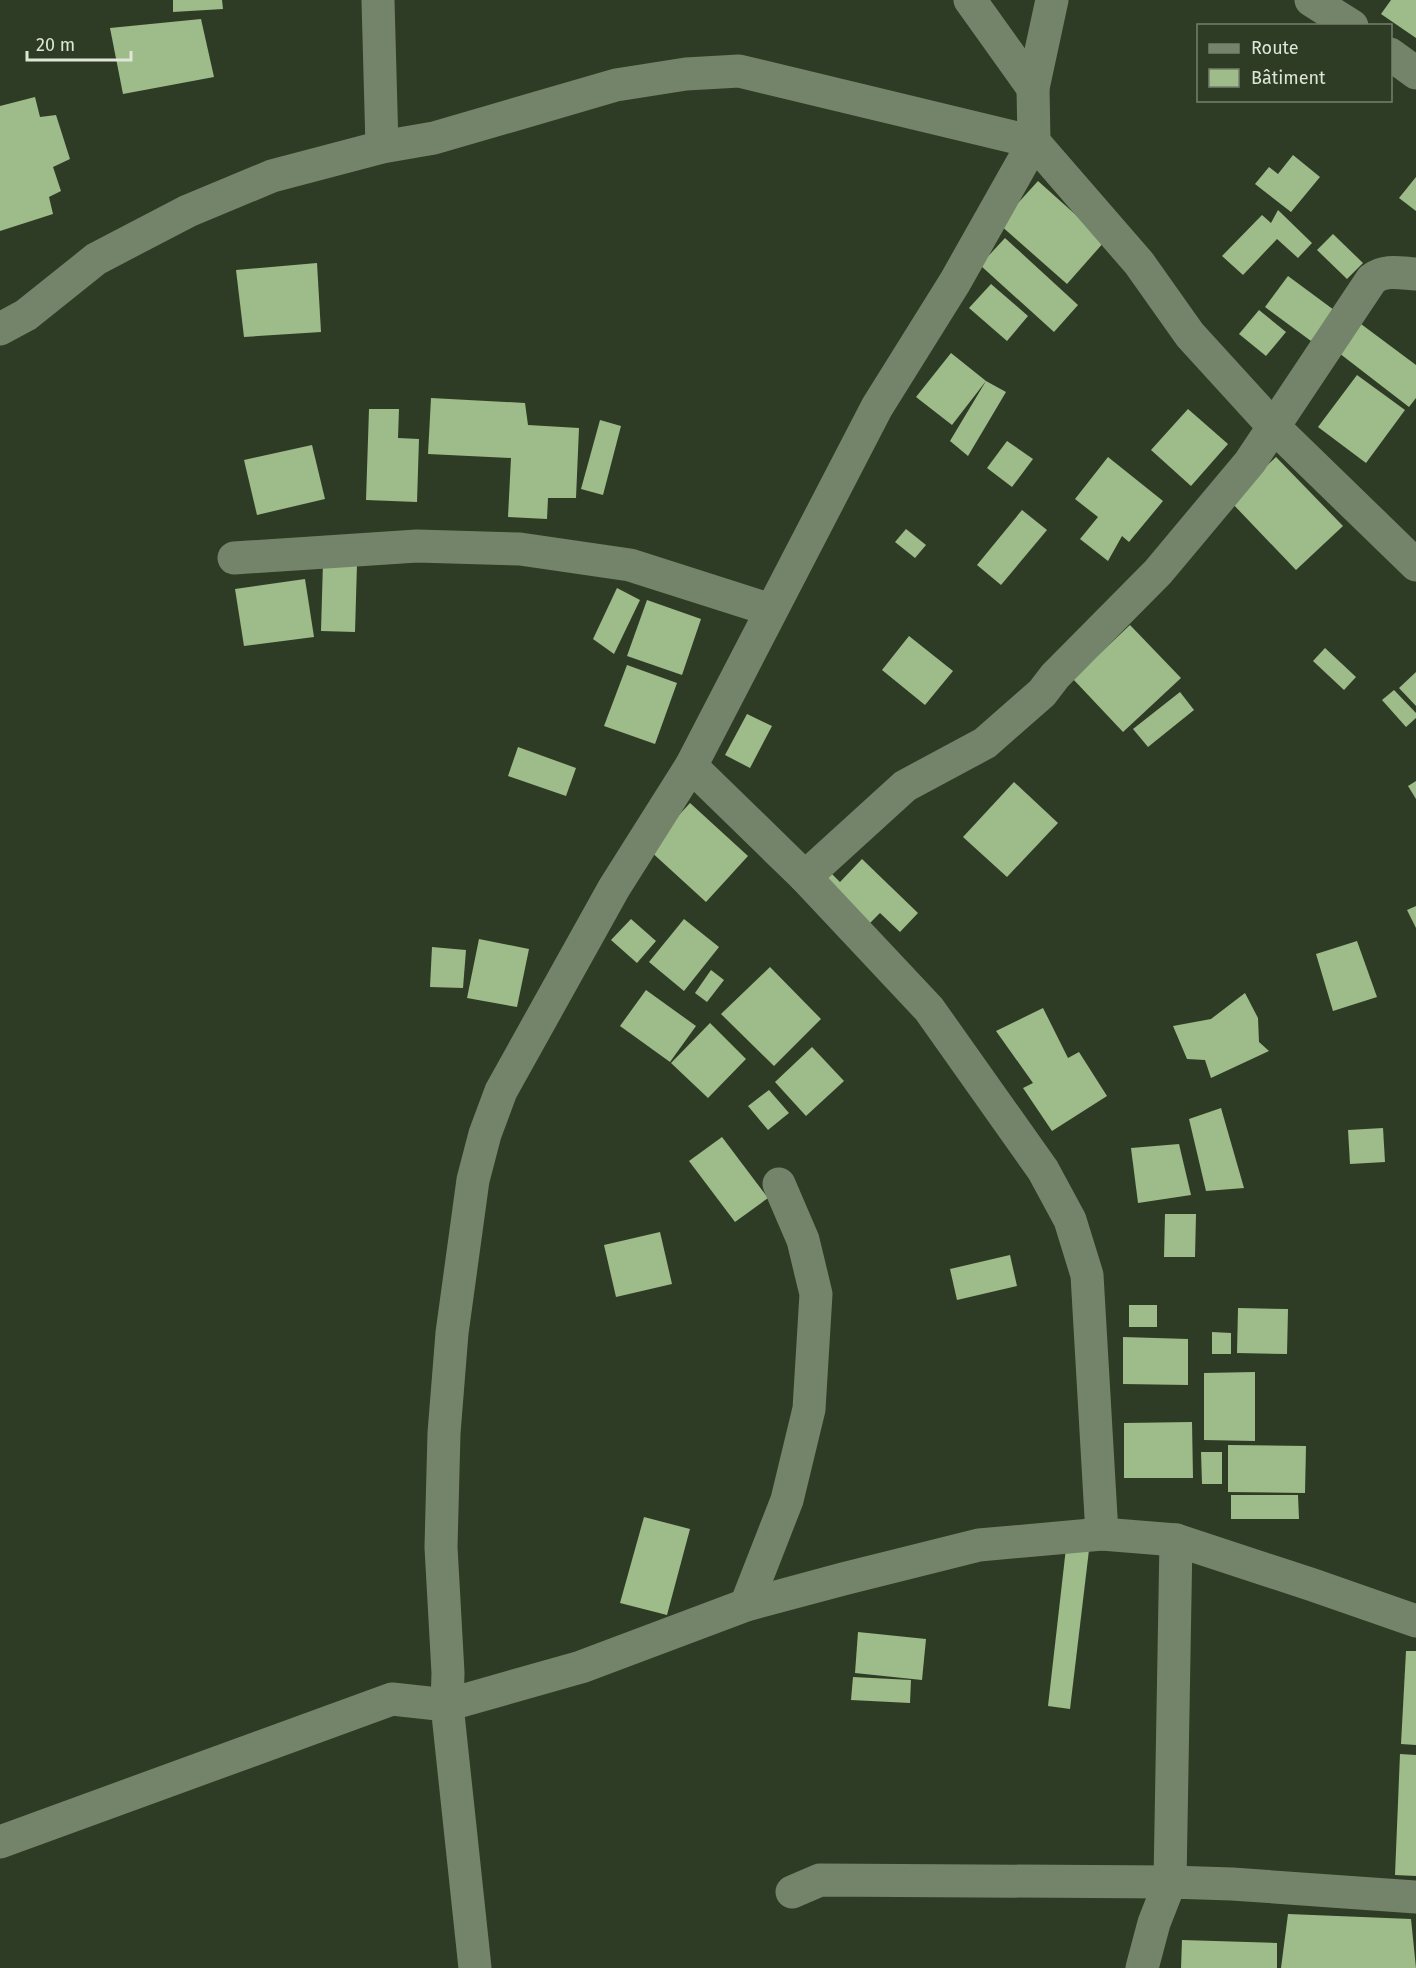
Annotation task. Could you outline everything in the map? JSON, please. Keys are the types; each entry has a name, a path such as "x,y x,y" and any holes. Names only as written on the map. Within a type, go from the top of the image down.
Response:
{"street":[{"path":"378,0 382,147"},
{"path":"970,0 1033,88"},
{"path":"475,1968 447,1705 448,1673 441,1547 444,1433 452,1333 473,1179 484,1134 501,1091 614,888 691,766 877,407 955,282 1034,142 1033,88 1052,0"},
{"path":"1311,0 1349,24"},
{"path":"1392,55 1416,73"},
{"path":"0,329 26,315 96,259 188,211 272,176 382,147 434,138 616,85 686,74 739,70 1034,142 1139,263 1190,336 1274,427 1416,565"},
{"path":"805,877 904,786 985,742 1042,693 1055,676 1158,572 1250,462 1372,279 1386,272 1416,274"},
{"path":"234,558 417,546 520,549 630,565 771,610"},
{"path":"691,766 805,877 930,1009 1043,1170 1070,1220 1087,1275 1102,1534"},
{"path":"746,1605 787,1500 809,1409 816,1294 803,1240 779,1184"},
{"path":"0,1842 392,1699 447,1705 581,1667 746,1605 978,1545 1102,1534 1176,1540 1416,1621"},
{"path":"1142,1968 1154,1923 1170,1882 1176,1540"},
{"path":"792,1892 820,1880 1170,1882 1416,1897"}],"building":[{"path":"173,0 222,0 223,9 173,12"},
{"path":"1391,0 1416,0 1416,38 1381,14"},
{"path":"201,19 214,77 123,94 110,28"},
{"path":"35,97 40,117 56,115 70,159 53,167 61,191 49,197 53,214 0,231 0,106"},
{"path":"1293,155 1320,177 1291,212 1255,184 1269,167 1278,174"},
{"path":"1416,177 1416,211 1399,198"},
{"path":"1038,181 1105,241 1067,284 999,224"},
{"path":"1278,210 1312,243 1298,258 1277,239 1243,275 1222,256 1262,215 1271,223"},
{"path":"1333,234 1363,263 1347,279 1317,250"},
{"path":"1005,238 1078,305 1054,332 980,265"},
{"path":"317,263 321,332 244,337 236,270"},
{"path":"1288,276 1334,310 1311,341 1265,307"},
{"path":"991,284 1028,316 1007,341 969,308"},
{"path":"1259,310 1286,332 1266,356 1239,334"},
{"path":"1361,324 1416,365 1416,398 1409,407 1339,353"},
{"path":"951,353 986,381 952,425 916,397"},
{"path":"1357,375 1405,410 1366,463 1318,427"},
{"path":"986,381 1006,392 968,456 950,441"},
{"path":"431,398 525,403 528,425 579,428 576,498 548,498 547,519 508,517 511,458 428,454"},
{"path":"369,409 399,409 398,438 419,439 417,502 366,500"},
{"path":"1188,409 1228,444 1191,486 1151,450"},
{"path":"600,420 621,426 603,495 581,489"},
{"path":"1007,441 1033,459 1012,487 987,468"},
{"path":"312,445 325,499 257,515 244,460"},
{"path":"1108,457 1163,501 1129,542 1122,536 1108,561 1080,539 1098,517 1075,499"},
{"path":"1276,457 1343,526 1296,570 1230,501"},
{"path":"1022,510 1047,530 1001,585 977,565"},
{"path":"906,529 926,545 915,558 895,542"},
{"path":"323,562 357,564 355,632 321,631"},
{"path":"305,579 314,637 244,646 235,589"},
{"path":"617,588 640,600 614,654 593,639"},
{"path":"647,600 701,619 682,675 627,656"},
{"path":"1130,625 1181,678 1123,732 1073,679"},
{"path":"909,636 953,671 925,705 882,670"},
{"path":"1325,648 1356,677 1344,690 1313,661"},
{"path":"627,665 677,683 655,744 604,726"},
{"path":"1416,672 1416,706 1399,688"},
{"path":"1394,690 1416,713 1416,718 1406,727 1382,700"},
{"path":"1180,692 1194,710 1148,747 1133,729"},
{"path":"747,714 772,726 750,768 725,755"},
{"path":"518,747 576,768 566,796 508,776"},
{"path":"1416,781 1416,799 1408,786"},
{"path":"1014,782 1058,823 1007,877 963,837"},
{"path":"690,803 748,856 706,902 648,849"},
{"path":"862,859 918,913 900,932 880,913 863,930 818,886 831,873 840,882"},
{"path":"1416,906 1416,928 1407,910"},
{"path":"631,919 656,941 637,963 611,940"},
{"path":"684,919 719,947 684,991 649,962"},
{"path":"479,939 529,949 517,1007 467,998"},
{"path":"1357,941 1377,997 1333,1011 1316,954"},
{"path":"432,947 466,950 463,988 430,987"},
{"path":"770,967 821,1019 774,1066 721,1014"},
{"path":"711,970 724,980 707,1002 695,993"},
{"path":"646,990 696,1026 670,1062 620,1026"},
{"path":"1245,993 1258,1018 1259,1042 1269,1051 1211,1078 1205,1060 1187,1059 1173,1026 1211,1019"},
{"path":"1043,1008 1068,1058 1079,1052 1107,1096 1052,1131 1023,1088 1033,1083 996,1031"},
{"path":"710,1023 746,1059 708,1098 671,1063"},
{"path":"812,1047 844,1081 806,1116 775,1082"},
{"path":"769,1090 789,1113 768,1130 748,1106"},
{"path":"1221,1108 1244,1188 1206,1191 1189,1119"},
{"path":"1383,1128 1385,1162 1350,1164 1348,1130"},
{"path":"722,1137 768,1198 735,1222 689,1161"},
{"path":"1179,1144 1191,1195 1138,1203 1131,1148"},
{"path":"1165,1214 1196,1214 1195,1257 1164,1257"},
{"path":"660,1232 672,1284 616,1297 604,1245"},
{"path":"1010,1255 1017,1286 957,1300 950,1269"},
{"path":"1129,1305 1157,1305 1157,1327 1129,1327"},
{"path":"1238,1308 1288,1309 1287,1354 1237,1353"},
{"path":"1212,1332 1231,1333 1231,1354 1212,1354"},
{"path":"1123,1337 1188,1339 1188,1385 1123,1384"},
{"path":"1255,1372 1255,1441 1204,1440 1204,1373"},
{"path":"1192,1422 1193,1478 1124,1478 1124,1423"},
{"path":"1228,1445 1306,1446 1305,1493 1228,1492"},
{"path":"1201,1452 1222,1452 1222,1484 1202,1484"},
{"path":"1231,1495 1298,1495 1299,1519 1231,1519"},
{"path":"644,1517 690,1529 667,1615 620,1603"},
{"path":"1066,1548 1089,1550 1070,1709 1048,1706"},
{"path":"858,1632 926,1639 922,1680 855,1673"},
{"path":"1406,1651 1416,1651 1416,1745 1401,1744"},
{"path":"853,1677 911,1680 910,1703 851,1700"},
{"path":"1400,1754 1416,1755 1416,1876 1395,1875"},
{"path":"1288,1914 1411,1919 1416,1968 1281,1968"},
{"path":"1182,1940 1277,1943 1277,1968 1181,1968"}]}
